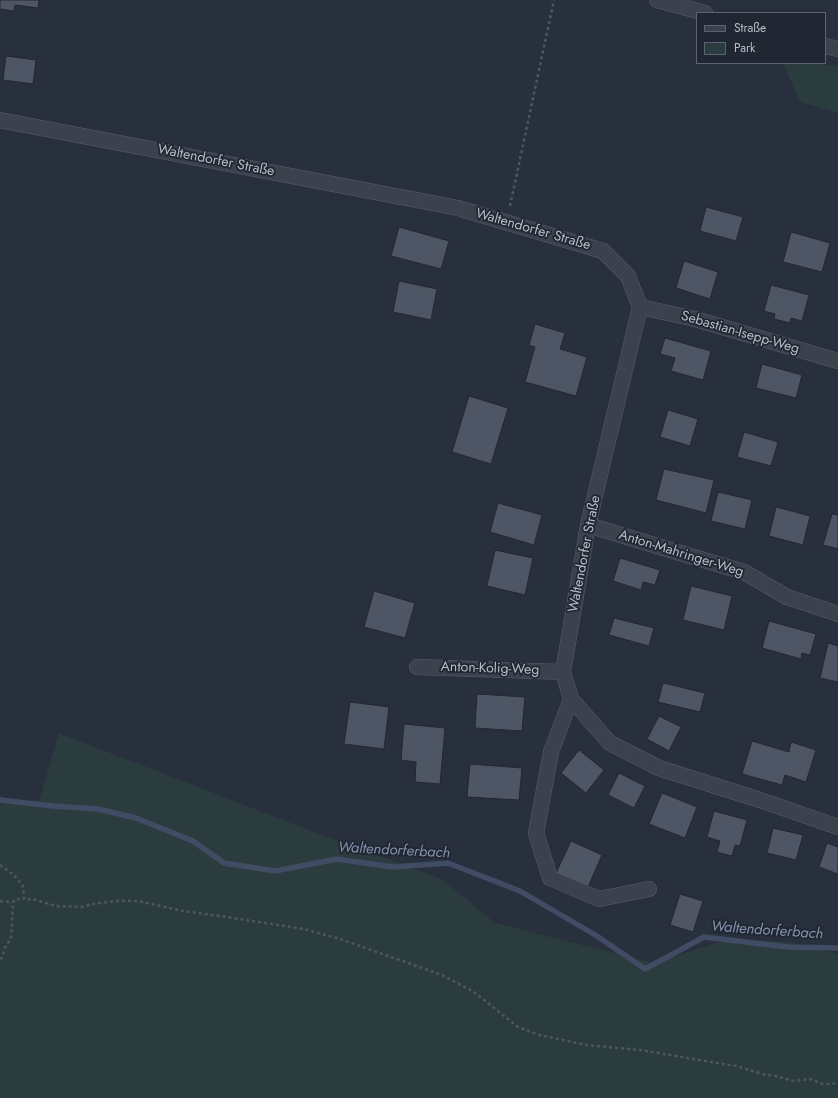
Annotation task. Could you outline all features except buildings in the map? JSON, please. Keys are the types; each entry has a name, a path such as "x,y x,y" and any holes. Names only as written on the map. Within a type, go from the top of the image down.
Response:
{"street":[{"path":"657,0 701,12"},
{"path":"826,46 838,49"},
{"name":"Waltendorfer Straße","path":"0,120 458,208 603,251 628,276 640,307 588,526 562,672 571,699 610,743 659,768 760,800 838,827"},
{"name":"Sebastian-Isepp-Weg","path":"640,307 695,319 838,361"},
{"name":"Anton-Mahringer-Weg","path":"588,526 744,572 787,597 838,614"},
{"name":"Anton-Kolig-Weg","path":"417,666 562,672"},
{"path":"571,699 551,752 536,834 550,878 599,899 649,889"}],"path":[{"path":"506,222 554,0"},
{"path":"0,865 14,875 23,886 24,899"},
{"path":"0,901 13,902 16,899 24,899 36,900 56,906 81,907 92,904 138,901 182,911 304,930 340,938 442,975 474,992 518,1027 540,1035 586,1045 640,1050 736,1066 793,1081 810,1079 824,1084 838,1083"},
{"path":"0,959 2,958 6,945 11,939 13,902"}],"green space":[{"path":"783,64 819,64 838,66 838,113 800,102"},
{"path":"59,733 301,827 442,879 495,923 654,963 726,940 788,942 838,954 838,1098 0,1098 0,796 37,808"}],"waterway":[{"name":"Waltendorferbach","path":"0,800 98,809 136,818 193,841 224,863 275,871 337,859 393,867 448,863 520,891 597,936 645,969 704,937 788,947 838,948"}]}
